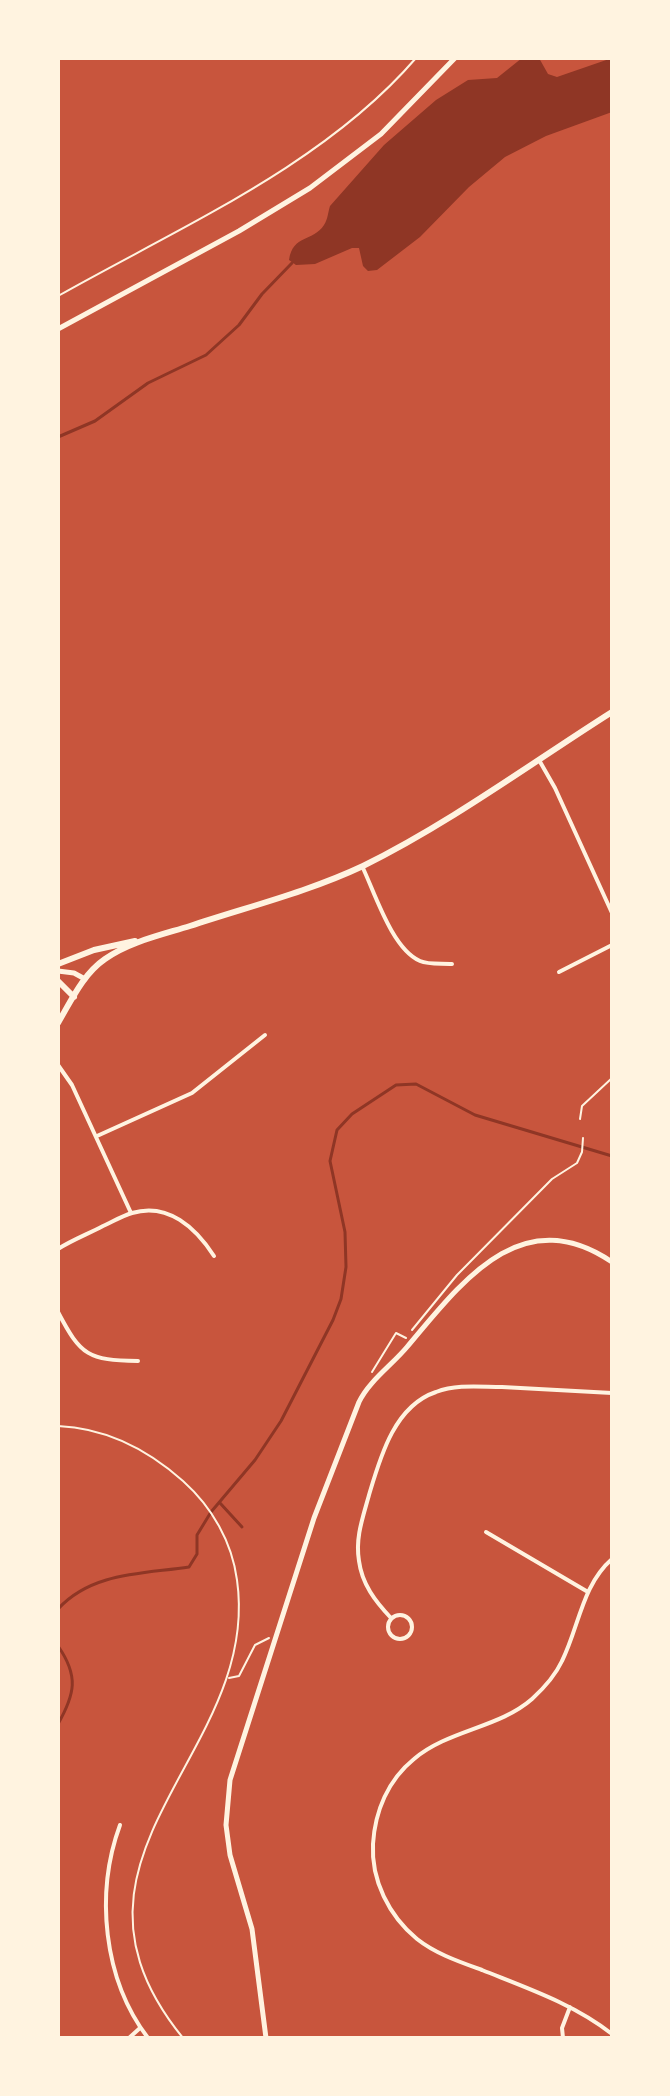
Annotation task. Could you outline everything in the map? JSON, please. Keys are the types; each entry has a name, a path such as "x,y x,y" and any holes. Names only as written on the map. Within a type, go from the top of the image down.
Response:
{"main road":[{"path":"58,964 94,950 150,938 285,896 362,866 452,815 612,712"},
{"path":"58,1023 85,979 104,960 150,938"},
{"path":"58,981 74,997"}],"street":[{"path":"58,329 239,231 310,188 381,134 455,58"},
{"path":"538,759 555,788 612,913"},
{"path":"362,866 392,931 412,957 424,963 452,964"},
{"path":"559,972 612,945"},
{"path":"58,971 74,973 85,979"},
{"path":"97,1136 192,1093 265,1035"},
{"path":"58,1065 72,1085 131,1213"},
{"path":"58,1249 131,1213 148,1210 182,1220 203,1239 214,1256"},
{"path":"266,2038 252,1929 230,1855 226,1825 230,1780 314,1518 359,1402 455,1291 487,1262 535,1240 547,1239 591,1249 612,1262"},
{"path":"58,1312 73,1342 83,1350 106,1359 138,1361"},
{"path":"391,1618 373,1597 362,1577 358,1534 379,1460 393,1431 411,1408 431,1393 462,1386 612,1393"},
{"path":"486,1532 588,1592"},
{"path":"612,1559 588,1592 562,1663 547,1685 528,1702 506,1715 436,1745 414,1759 396,1777 378,1814 373,1853 382,1892 393,1913 417,1939 453,1959 591,2017 612,2034"},
{"path":"400,1614 409,1618 413,1626 409,1635 401,1639 392,1636 388,1627 391,1618 400,1614"},
{"path":"120,1825 112,1847 107,1924 115,1972 140,2028 148,2038"},
{"path":"563,2038 562,2028 570,2007"},
{"path":"129,2038 140,2028"},
{"path":"275,2038 285,2038"}],"path":[{"path":"58,296 262,182 319,145 373,103 416,58"},
{"path":"580,1119 582,1106 612,1078"},
{"path":"372,1372 396,1333 405,1339 471,1261 558,1173 577,1163 583,1138"},
{"path":"58,1426 98,1431 138,1448 177,1476 203,1504 229,1544 237,1580 239,1616 231,1668 212,1716 152,1829 139,1864 133,1905 134,1934 142,1967 162,2009 183,2038"}],"shaded area":[{"path":"522,58 539,58 548,74 557,77 612,58 612,112 546,136 505,157 469,187 420,237 377,270 368,271 363,266 359,248 315,264 296,265 289,260 299,242 320,230 330,206 384,145 436,100 468,80 497,78"}],"waterway":[{"path":"58,437 95,421 148,383 206,355 239,325 262,294 292,263"},
{"path":"58,1609 86,1588 102,1581 189,1567 197,1554 197,1535 211,1512 255,1460 281,1421 341,1299 346,1267 345,1232 330,1161 337,1130 352,1114 396,1085 416,1084 475,1115 612,1156"},
{"path":"220,1503 242,1527"},
{"path":"58,1646 72,1676 71,1694 58,1724"}]}
